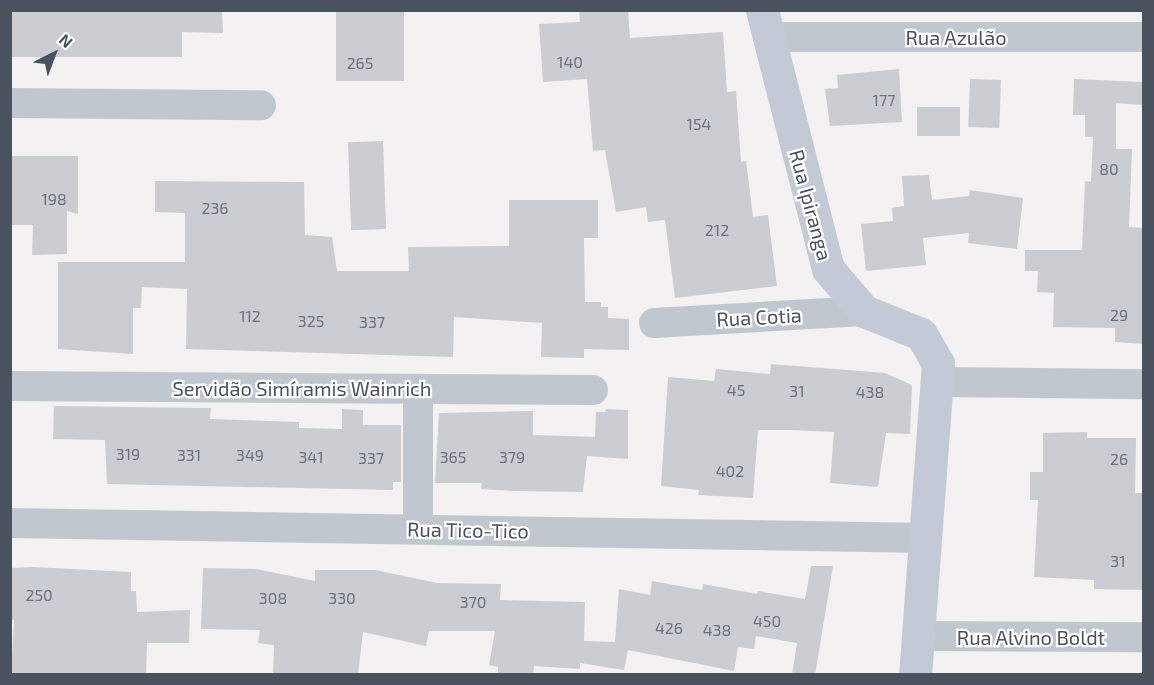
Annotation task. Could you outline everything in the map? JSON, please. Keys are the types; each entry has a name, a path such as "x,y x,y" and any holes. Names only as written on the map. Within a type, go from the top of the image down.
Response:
{"street":[{"name":"Rua Azulão","path":"765,23 1143,37"},
{"name":"Rua Ipiranga","path":"765,23 828,269 836,284 864,311 921,334 932,348 939,382 915,675"},
{"path":"10,103 261,105"},
{"name":"Rua Cotia","path":"654,323 864,311"},
{"path":"939,382 1143,384"},
{"name":"Servidão Simíramis Wainrich","path":"10,386 593,390"},
{"path":"418,389 418,529"},
{"name":"Rua Tico-Tico","path":"10,523 926,538"},
{"name":"Rua Alvino Boldt","path":"918,636 1143,638"}],"building":[{"path":"10,10 222,10 223,33 182,32 182,57 10,57"},
{"path":"336,10 404,10 404,81 336,81"},
{"path":"579,10 628,10 630,38 723,32 727,92 736,91 741,162 746,161 753,217 768,215 777,286 675,298 665,220 648,222 646,207 616,212 605,150 593,151 587,79 543,82 539,24 580,22"},
{"path":"899,69 902,122 830,126 825,89 838,88 837,75"},
{"path":"970,79 1001,80 999,128 968,127"},
{"path":"1074,79 1143,82 1143,105 1116,103 1116,149 1132,149 1129,227 1143,228 1143,344 1115,342 1115,328 1053,327 1054,293 1037,292 1038,271 1025,271 1025,250 1082,250 1085,181 1091,182 1093,137 1085,137 1085,115 1073,115"},
{"path":"917,107 960,107 960,136 917,136"},
{"path":"383,141 386,229 351,230 348,142"},
{"path":"10,156 78,156 78,214 67,211 67,254 32,255 33,225 10,225"},
{"path":"929,175 932,200 969,196 970,190 1023,198 1017,249 968,243 969,233 923,238 926,265 866,271 861,224 893,221 892,208 904,206 902,176"},
{"path":"155,181 304,182 305,235 332,237 337,271 409,271 408,247 509,246 509,200 598,200 598,238 584,238 585,302 601,302 601,307 608,307 608,318 629,319 629,350 584,349 584,358 541,357 542,323 454,317 453,357 186,349 187,289 142,287 141,308 133,308 133,354 58,349 58,262 185,262 185,213 155,212"},
{"path":"771,364 885,373 912,385 910,434 886,433 878,487 830,483 834,432 791,430 758,430 753,498 698,495 699,490 661,486 668,377 714,381 716,369 770,374"},
{"path":"54,406 211,408 210,419 299,422 299,428 342,429 342,409 363,410 363,425 401,425 401,482 393,482 393,490 107,484 105,440 53,439"},
{"path":"606,409 628,410 628,459 587,456 583,492 513,491 481,489 482,483 435,483 439,413 533,411 533,435 595,437 596,412 605,412"},
{"path":"1087,432 1087,438 1136,438 1135,493 1143,493 1142,590 1094,589 1094,580 1034,577 1038,500 1030,500 1030,472 1043,472 1043,433"},
{"path":"811,566 833,566 815,675 792,675 797,643 756,636 754,649 738,647 734,671 628,650 624,670 580,663 580,669 534,666 533,675 498,675 498,667 489,665 495,631 429,631 426,646 363,632 358,675 273,675 274,645 258,643 260,630 201,629 203,568 256,569 315,581 315,570 375,570 437,583 501,584 500,600 585,602 584,641 615,642 619,589 650,595 652,581 702,590 703,584 757,594 758,591 805,599"},
{"path":"10,568 131,572 131,591 136,591 137,612 190,610 189,643 147,643 146,675 11,675 14,620 10,619"}]}
